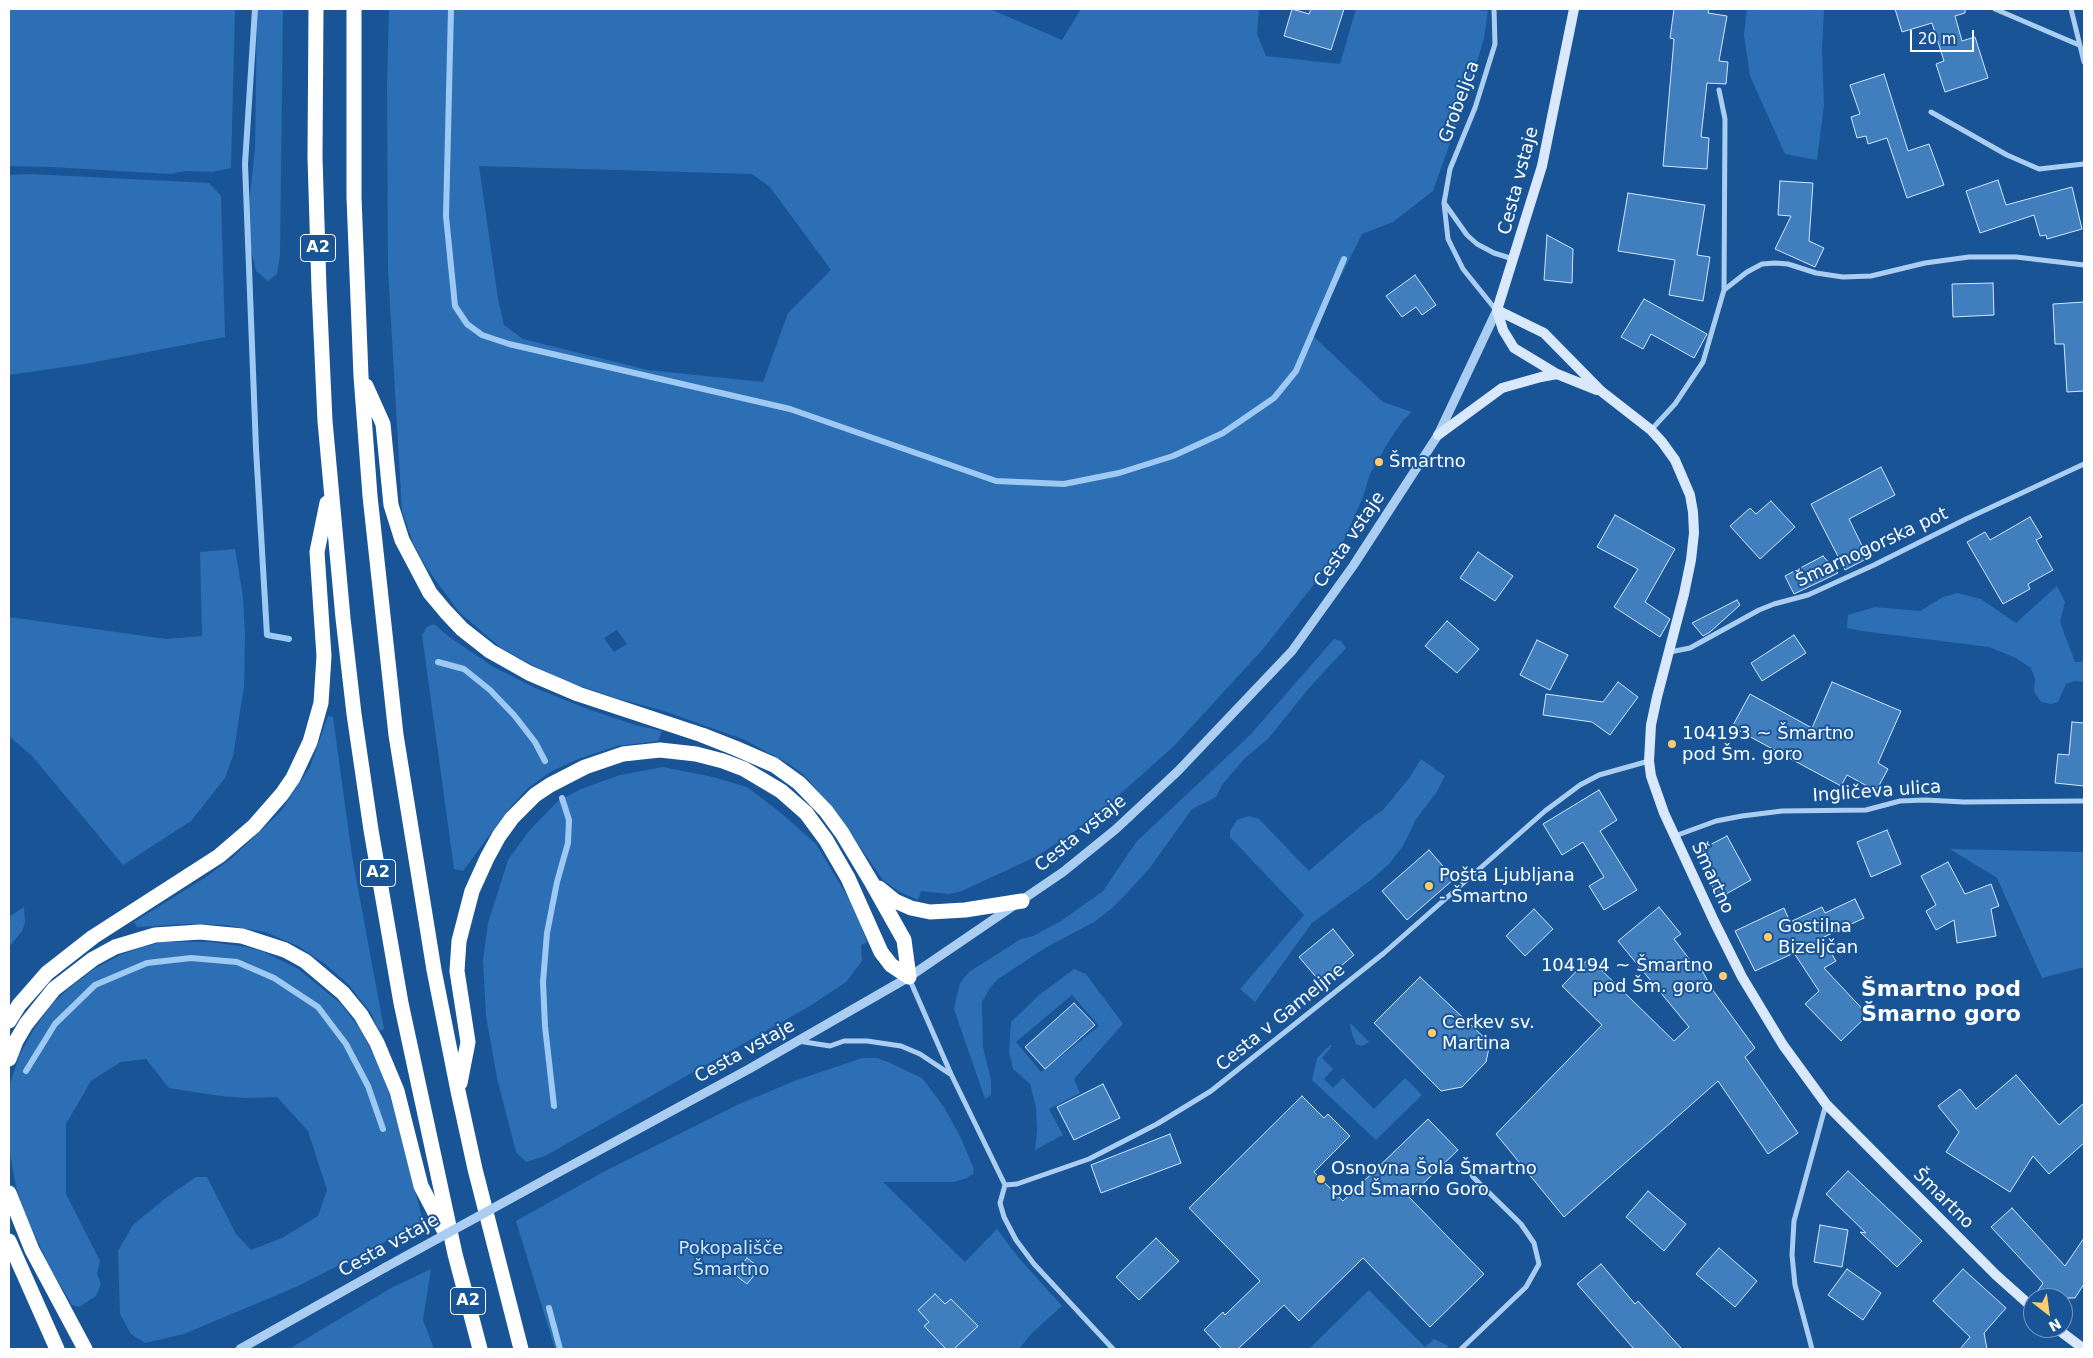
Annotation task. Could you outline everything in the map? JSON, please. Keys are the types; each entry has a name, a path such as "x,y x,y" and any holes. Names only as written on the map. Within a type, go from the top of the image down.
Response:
{"highway":[{"name":"A2","path":"316,9 315,157 319,289 330,487 343,618 371,830 401,1003 455,1254 480,1349"},
{"name":"A2","path":"354,9 354,197 361,376 370,496 396,736 434,970 458,1092 475,1169 521,1349"},
{"path":"361,376 383,424 392,505 402,540 430,593 462,628 490,651 529,673 578,694 702,735 757,757 780,769 799,783 826,811 842,832 872,883 904,940 909,977"},
{"path":"9,1021 18,1005 47,972 93,937 219,856 259,820 282,794 293,778 310,742 321,703 324,646 317,552 330,487"},
{"path":"458,1092 468,1042 457,971 459,941 472,891 486,858 512,818 535,794 550,784 585,767 623,754 660,750 696,754 723,761 744,770 781,791 806,813 826,840 848,878 881,952 891,965 909,977"},
{"path":"872,883 895,901 911,908 930,912 946,912 1022,901"},
{"path":"9,1060 16,1041 26,1024 54,988 93,958 115,947 155,935 200,932 242,936 285,950 305,961 343,992 361,1015 377,1043 397,1091 421,1186 455,1254"},
{"path":"9,1193 32,1250 85,1349"},
{"path":"9,1241 57,1349"},
{"path":"75,1331 99,1349"}],"main road":[{"name":"Cesta vstaje","path":"1497,310 1542,166 1574,9"},
{"path":"1497,310 1503,330 1514,348 1557,374 1600,391"},
{"path":"1497,310 1544,333 1600,391"},
{"path":"1438,435 1502,388 1557,374"},
{"name":"Šmartno","path":"1600,391 1651,430 1662,442 1676,460 1690,495 1694,533 1691,560 1651,725 1649,762 1656,792 1714,921 1742,977 1783,1045 1826,1104 1996,1276 2023,1299"},
{"path":"2069,1338 2084,1349"}],"street":[{"name":"Grobeljca","path":"1494,9 1495,44 1475,108 1450,169 1444,203 1448,239 1463,269 1497,310"},
{"path":"1995,9 2079,45"},
{"path":"2071,9 2084,62"},
{"path":"1651,430 1675,404 1703,362 1724,290 1725,119 1719,90"},
{"path":"1931,112 2007,156 2039,169 2084,164"},
{"path":"1444,203 1467,235 1477,244 1494,253 1514,259"},
{"path":"1724,290 1747,272 1762,264 1775,263 1788,264 1816,273 1843,277 1871,276 1925,263 1969,257 2016,257 2084,265"},
{"name":"Cesta vstaje","path":"240,1349 386,1266 750,1069 909,977 1063,872 1116,829 1178,771 1292,651 1353,566 1438,435 1497,310"},
{"name":"Šmarnogorska pot","path":"1670,652 1690,648 1759,610 1808,595 1866,569 1966,519 2084,464"},
{"name":"Cesta v Gameljne","path":"1005,1185 1018,1184 1035,1179 1089,1159 1157,1124 1211,1091 1384,952 1545,811 1580,785 1599,775 1649,762"},
{"name":"Ingličeva ulica","path":"1675,836 1716,821 1782,811 1866,810 1900,801 1925,800 1964,802 2084,801"},
{"path":"909,977 951,1074 1005,1185 1000,1203 1004,1217 1016,1240 1034,1264 1113,1349"},
{"path":"798,1041 830,1046 844,1041 867,1041 901,1046 920,1054 951,1074"},
{"path":"1812,1349 1795,1286 1792,1255 1794,1221 1826,1104"},
{"path":"1461,1349 1526,1287 1539,1264 1534,1243 1521,1224 1473,1177 1466,1163"}],"green space":[{"path":"9,9 235,9 231,168 212,172 185,171 170,174 9,166"},
{"path":"257,9 283,9 280,255 277,274 268,281 256,271 249,241 249,203 255,150"},
{"path":"389,9 990,9 1062,40 1081,9 1259,9 1257,34 1266,56 1340,64 1356,9 1472,9 1488,11 1484,38 1470,86 1433,191 1393,222 1362,234 1312,335 1383,402 1412,412 1404,419 1389,441 1370,474 1363,497 1343,542 1327,568 1263,649 1174,746 1109,804 1071,834 1037,856 962,891 949,894 921,891 918,900 898,891 883,880 834,810 804,775 789,764 745,740 661,710 619,699 562,680 532,665 501,648 459,612 426,567 413,543 402,511 388,271 387,86","holes":["479,166 752,174 770,187 831,270 788,313 763,382 648,370 523,339 504,325 498,299","617,630 627,644 614,652 604,638"]},
{"path":"1747,9 1824,9 1822,49 1824,105 1817,160 1785,154 1750,76 1744,35"},
{"path":"31,174 209,183 221,196 225,337 85,364 9,375 9,175"},
{"path":"235,549 243,597 245,636 244,687 233,756 225,778 191,821 123,865 32,756 9,736 9,617 166,639 202,636 200,552"},
{"path":"2057,586 2065,602 2060,621 2075,662 2084,662 2084,682 2074,681 2066,684 2058,702 2051,704 2041,702 2034,692 2035,679 2031,668 2016,658 1989,647 1847,628 1848,615 1875,607 1920,611 1943,597 1958,593 1981,599 2016,623"},
{"path":"434,624 448,636 492,666 535,688 635,725 662,731 658,741 617,746 578,759 552,771 528,788 508,810 463,871 454,869 422,635 427,627"},
{"path":"1334,639 1341,641 1346,648 1309,688 1268,739 1245,758 1222,785 1216,797 1192,809 1149,869 1127,893 1094,922 1045,948 998,979 990,988 982,1002 983,1047 991,1080 991,1095 985,1099 954,1009 960,983 969,972 1021,939 1033,936 1061,921 1103,891 1137,841 1250,735"},
{"path":"328,716 333,717 352,856 384,1029 379,1031 371,1013 348,984 325,964 298,946 265,932 225,925 186,924 137,927 134,922 206,877 232,858 281,811 310,767"},
{"path":"1421,759 1445,776 1436,793 1416,819 1403,846 1389,864 1371,880 1312,923 1255,1002 1240,989 1304,915 1230,837 1230,831 1237,820 1249,816 1259,819 1309,871 1363,824 1383,810 1410,777"},
{"path":"663,767 713,777 747,787 781,813 816,844 849,899 861,925 867,942 861,945 862,961 846,982 810,1006 545,1156 526,1162 516,1152 497,1078 486,1016 483,960 488,923 508,860 528,832 558,801 581,789 620,775"},
{"path":"1950,849 2082,852 2084,854 2084,967 2042,978 1997,878"},
{"path":"24,907 25,923 22,931 9,947 9,917"},
{"path":"162,942 211,942 247,947 264,952 298,969 340,1003 361,1030 386,1081 423,1221 296,1287 184,1334 145,1343 131,1334 120,1314 118,1251 133,1225 167,1197 196,1177 207,1177 236,1234 251,1250 282,1238 318,1216 327,1190 308,1131 277,1097 246,1098 220,1096 169,1088 146,1059 121,1062 91,1081 66,1124 66,1194 100,1261 97,1274 101,1284 96,1296 79,1307 72,1305 49,1266 26,1216 16,1187 9,1149 10,1084 20,1054 34,1029 51,1005 68,989 94,969 120,955"},
{"path":"1074,969 1086,974 1123,1024 1074,1079 1080,1093 1049,1109 1063,1135 1035,1150 1037,1131 1036,1107 1030,1084 1013,1069 1009,1052 1011,1022 1038,996","holes":["1072,995 1099,1026 1041,1072 1016,1042"]},
{"path":"1350,1023 1369,1042 1362,1046 1356,1044"},
{"path":"1330,1045 1332,1046 1322,1058 1333,1069 1324,1079 1333,1088 1343,1078 1374,1109 1405,1078 1422,1095 1376,1140 1312,1080 1317,1058"},
{"name":"Pokopališče Šmartno","path":"862,1058 877,1058 922,1078 944,1107 960,1136 974,1169 973,1174 967,1178 954,1182 883,1182 965,1262 997,1229 1018,1257 1062,1306 1032,1333 1019,1349 555,1349 516,1221 607,1170 739,1104 797,1080"},
{"path":"431,1269 423,1320 434,1349 289,1349 391,1288"},
{"path":"1369,1290 1425,1347 1434,1339 1449,1346 1445,1349 1309,1349"}],"building":[{"path":"1292,9 1309,14 1311,9 1344,9 1331,50 1284,36"},
{"path":"1674,9 1709,9 1708,13 1727,16 1719,61 1728,62 1726,84 1707,83 1701,137 1709,138 1707,169 1663,166 1674,39 1670,38"},
{"path":"1895,9 1965,9 1965,13 1955,16 1962,41 1975,37 1988,78 1945,92 1936,64 1944,61 1932,23 1902,32"},
{"path":"1884,74 1908,151 1929,144 1944,185 1907,198 1887,138 1868,144 1866,136 1857,138 1851,117 1860,114 1850,85"},
{"path":"1998,180 2006,205 2072,187 2082,229 2047,239 2046,235 2040,236 2034,215 1980,233 1966,191"},
{"path":"1780,181 1813,183 1809,241 1824,248 1815,267 1775,249 1791,216 1778,215"},
{"path":"1628,193 1705,205 1697,255 1710,257 1703,301 1669,295 1675,260 1618,251"},
{"path":"1547,235 1573,249 1572,283 1544,280"},
{"path":"1415,275 1436,305 1422,315 1416,307 1402,317 1386,296"},
{"path":"1993,283 1994,315 1953,317 1952,284"},
{"path":"1644,299 1707,334 1694,358 1651,334 1643,349 1621,337"},
{"path":"2084,302 2084,391 2067,392 2064,344 2055,344 2053,304"},
{"path":"1881,467 1895,495 1849,519 1868,558 1845,570 1811,504"},
{"path":"1771,501 1795,527 1760,559 1730,526 1750,508 1756,514"},
{"path":"1615,515 1675,549 1645,602 1670,619 1660,637 1614,607 1638,569 1597,547"},
{"path":"2030,517 2042,537 2036,540 2053,570 2028,584 2030,589 2003,604 1967,542 1985,532 1990,540"},
{"path":"1478,552 1513,576 1495,601 1460,578"},
{"path":"1823,556 1838,573 1794,594 1785,576"},
{"path":"1737,600 1740,605 1703,636 1692,623"},
{"path":"1447,621 1479,649 1457,673 1425,646"},
{"path":"1794,635 1806,653 1762,681 1751,663"},
{"path":"1537,640 1568,655 1550,690 1520,675"},
{"path":"1618,682 1638,697 1610,735 1592,722 1543,715 1546,694 1603,702"},
{"path":"1832,682 1901,711 1878,763 1888,769 1876,791 1847,775 1841,786 1732,727 1750,694 1812,728"},
{"path":"2072,722 2084,723 2084,786 2055,783 2058,754 2069,755"},
{"path":"1599,790 1617,820 1600,831 1637,890 1604,910 1589,886 1604,877 1583,842 1562,855 1543,824"},
{"path":"1887,830 1901,864 1871,877 1857,842"},
{"path":"1727,836 1751,880 1719,898 1704,871 1713,864 1702,849"},
{"path":"1429,850 1454,879 1407,920 1382,891"},
{"path":"1948,862 1965,894 1991,884 1999,906 1991,909 1996,936 1957,943 1954,920 1936,930 1926,911 1936,905 1921,876"},
{"path":"1855,899 1864,918 1822,938 1836,961 1824,968 1868,1015 1841,1041 1805,1004 1819,991 1794,953 1755,971 1735,931 1784,908 1790,922 1822,907 1825,913"},
{"path":"1659,907 1681,934 1674,939 1693,964 1697,961 1712,989 1755,1048 1745,1057 1798,1133 1768,1154 1718,1081 1564,1217 1496,1134 1602,1025 1562,986 1589,958 1674,1041 1689,1027 1618,941"},
{"path":"1534,909 1553,929 1525,956 1506,936"},
{"path":"1333,929 1354,955 1321,983 1299,957"},
{"name":"Cerkev sv. Martina","path":"1420,977 1490,1043 1486,1062 1462,1087 1441,1091 1374,1023"},
{"path":"1074,1003 1095,1025 1045,1069 1025,1047"},
{"path":"2016,1075 2059,1125 2084,1103 2084,1143 2049,1174 2033,1156 2010,1192 1946,1152 1959,1132 1938,1106 1960,1089 1976,1109"},
{"path":"1103,1084 1120,1118 1074,1140 1057,1107"},
{"path":"1302,1096 1324,1118 1328,1114 1350,1136 1314,1172 1343,1201 1428,1119 1458,1150 1409,1197 1484,1274 1430,1327 1363,1258 1299,1321 1284,1305 1238,1349 1222,1349 1204,1330 1223,1312 1225,1315 1260,1281 1189,1208"},
{"path":"1170,1134 1181,1163 1101,1193 1091,1165"},
{"path":"1848,1171 1922,1241 1897,1267 1860,1232 1866,1233 1826,1194"},
{"path":"1648,1191 1686,1224 1664,1251 1626,1217"},
{"path":"2012,1208 2065,1266 2084,1238 2084,1284 2075,1298 2073,1298 2073,1288 2040,1288 2043,1283 1991,1227"},
{"path":"1820,1225 1848,1230 1842,1267 1814,1262"},
{"path":"1156,1238 1179,1261 1139,1300 1116,1277"},
{"path":"1719,1248 1757,1281 1735,1307 1696,1274"},
{"path":"747,1258 760,1268 747,1284 734,1274"},
{"path":"1601,1264 1635,1304 1638,1301 1682,1349 1634,1349 1577,1284"},
{"path":"1847,1269 1881,1293 1863,1320 1828,1295"},
{"path":"1963,1269 2006,1308 1984,1333 1987,1349 1960,1349 1970,1337 1933,1301"},
{"path":"935,1294 945,1304 951,1299 978,1326 954,1349 946,1349 924,1326 929,1322 918,1310"}],"waterway":[{"path":"255,9 245,164 256,449 267,635 289,639"},
{"path":"451,9 446,216 455,306 467,324 482,335 509,344 790,409 996,481 1064,484 1119,473 1173,456 1223,433 1274,398 1296,371 1344,259"},
{"path":"438,662 464,669 490,690 514,715 535,742 545,761"},
{"path":"554,1106 545,1026 543,982 547,933 557,882 568,843 569,820 562,798"},
{"path":"26,1071 55,1024 95,985 147,963 191,958 237,962 274,978 318,1007 346,1044 368,1086 383,1129"},
{"path":"549,1308 560,1349"}],"place":[{"name":"Šmartno","path":"1379,462"},
{"name":"104193 ~ Šmartno pod Šm. goro","path":"1672,744"},
{"name":"Pošta Ljubljana - Šmartno","path":"1429,886"},
{"name":"Gostilna Bizeljčan","path":"1768,937"},
{"name":"104194 ~ Šmartno pod Šm. goro","path":"1723,976"},
{"name":"Cerkev sv. Martina","path":"1432,1033"},
{"name":"Osnovna Šola Šmartno pod Šmarno Goro","path":"1321,1179"}],"district":[{"name":"Šmartno pod Šmarno goro","path":"1941,1002"}]}
